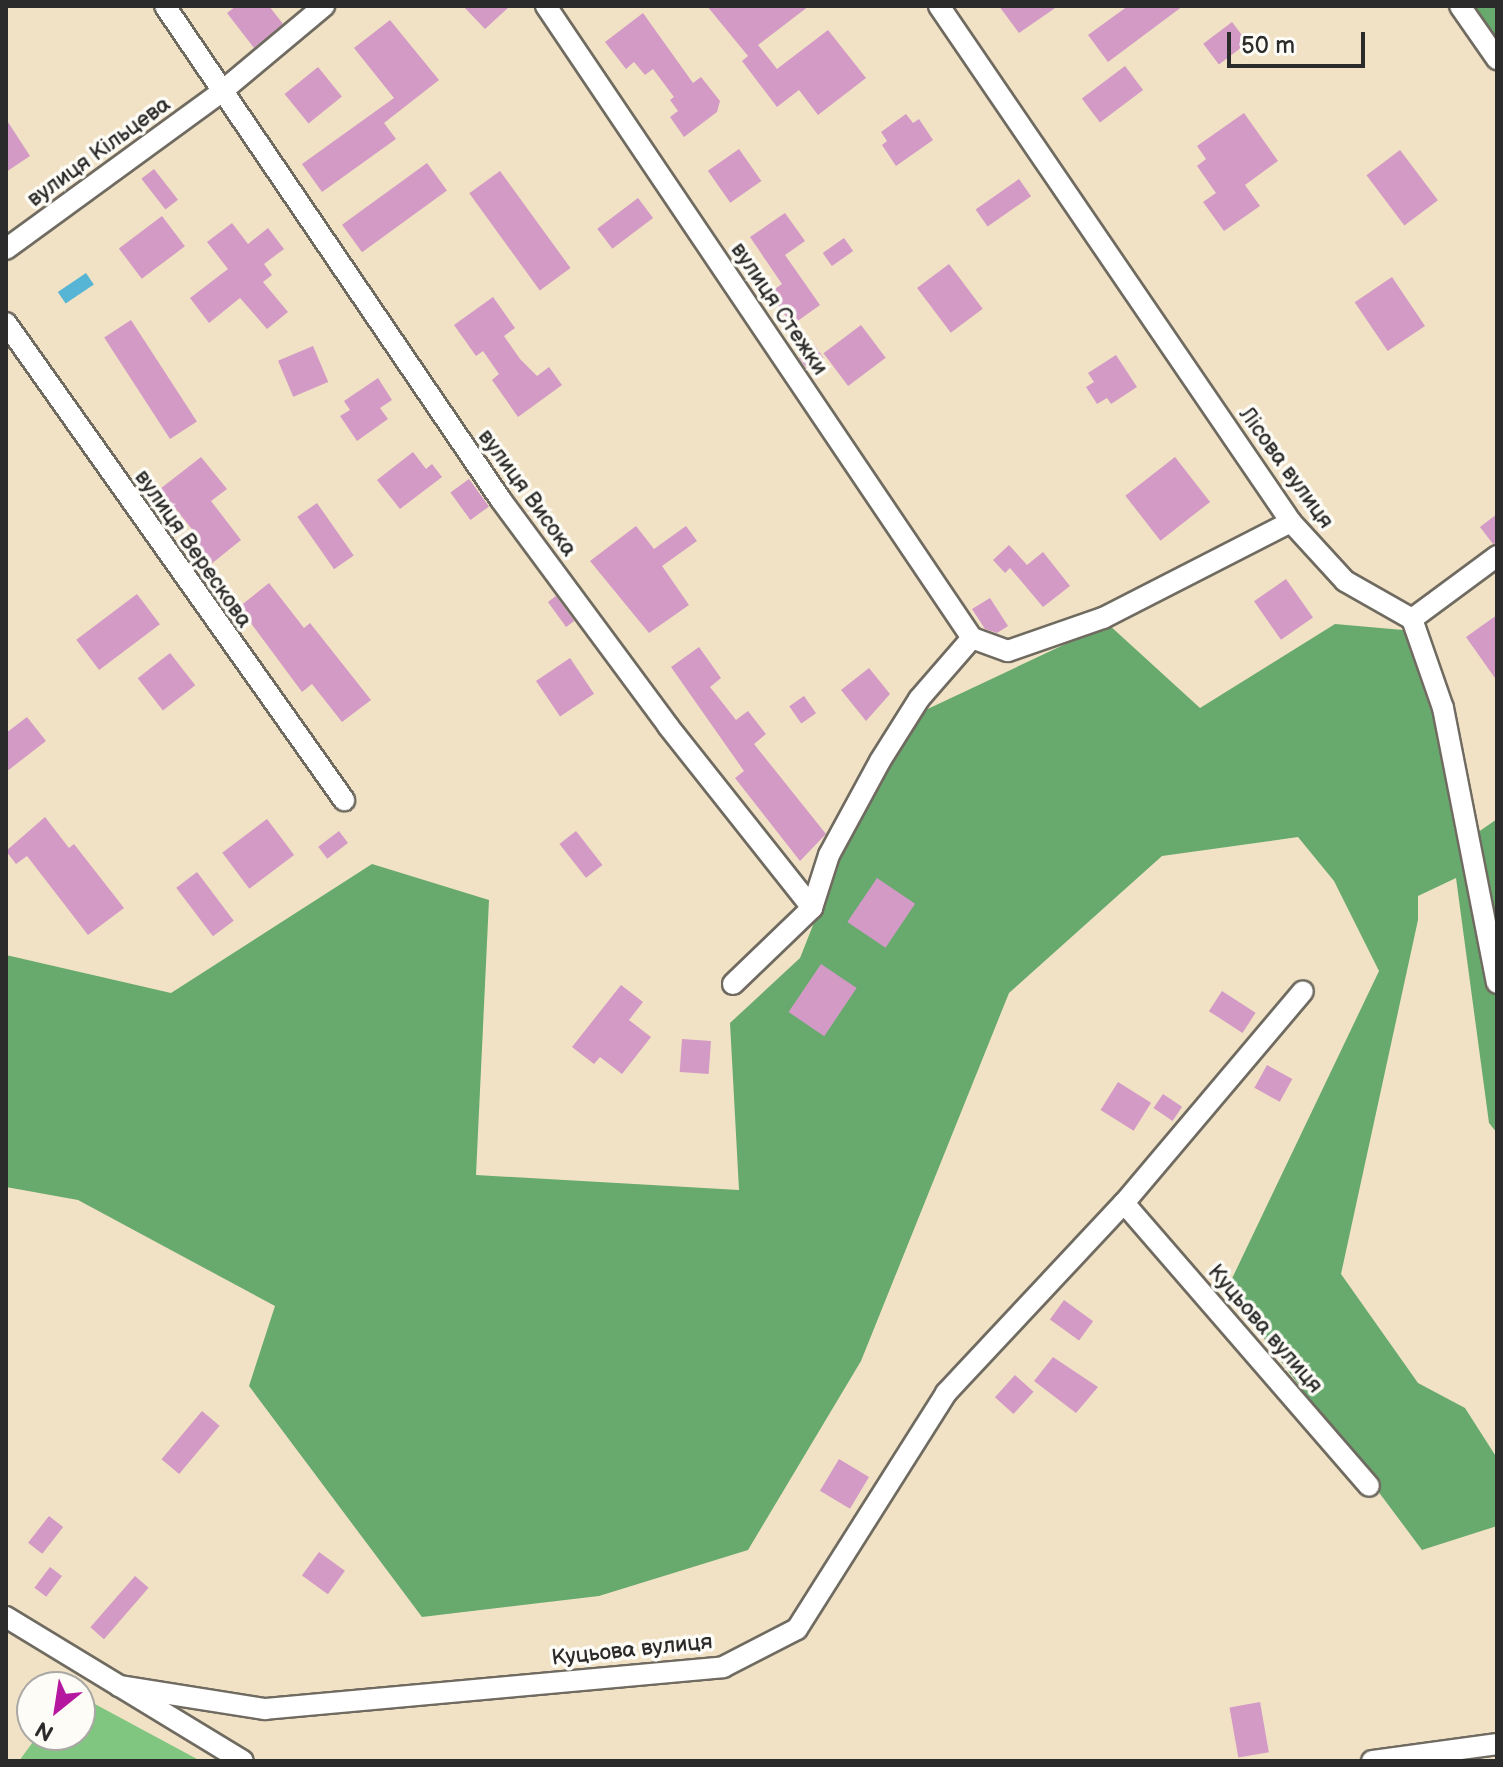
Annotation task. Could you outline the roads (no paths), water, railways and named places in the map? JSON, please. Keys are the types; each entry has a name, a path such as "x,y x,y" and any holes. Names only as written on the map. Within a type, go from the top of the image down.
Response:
{"street":[{"path":"165,6 220,93"},
{"name":"вулиця Кільцева","path":"6,249 220,93 324,6"},
{"name":"вулиця Стежки","path":"546,6 972,638"},
{"name":"Лісова вулиця","path":"939,6 1291,522 1345,581 1412,619"},
{"path":"1460,6 1497,59"},
{"name":"вулиця Висока","path":"220,93 501,500 668,726 812,908"},
{"name":"вулиця Верескова","path":"6,323 344,800"},
{"path":"733,984 812,908 829,855 880,761 919,699 972,638 1008,651 1103,618 1291,522"},
{"path":"1497,556 1412,619 1443,708 1497,983"},
{"name":"Куцьова вулиця","path":"119,1686 265,1709 723,1667 797,1629 946,1393 1124,1203 1303,991"},
{"name":"Куцьова вулиця","path":"1124,1203 1369,1486"},
{"path":"6,1617 243,1761"},
{"path":"1372,1761 1497,1744"}],"water":[{"path":"86,273 94,285 66,304 58,292"}]}
